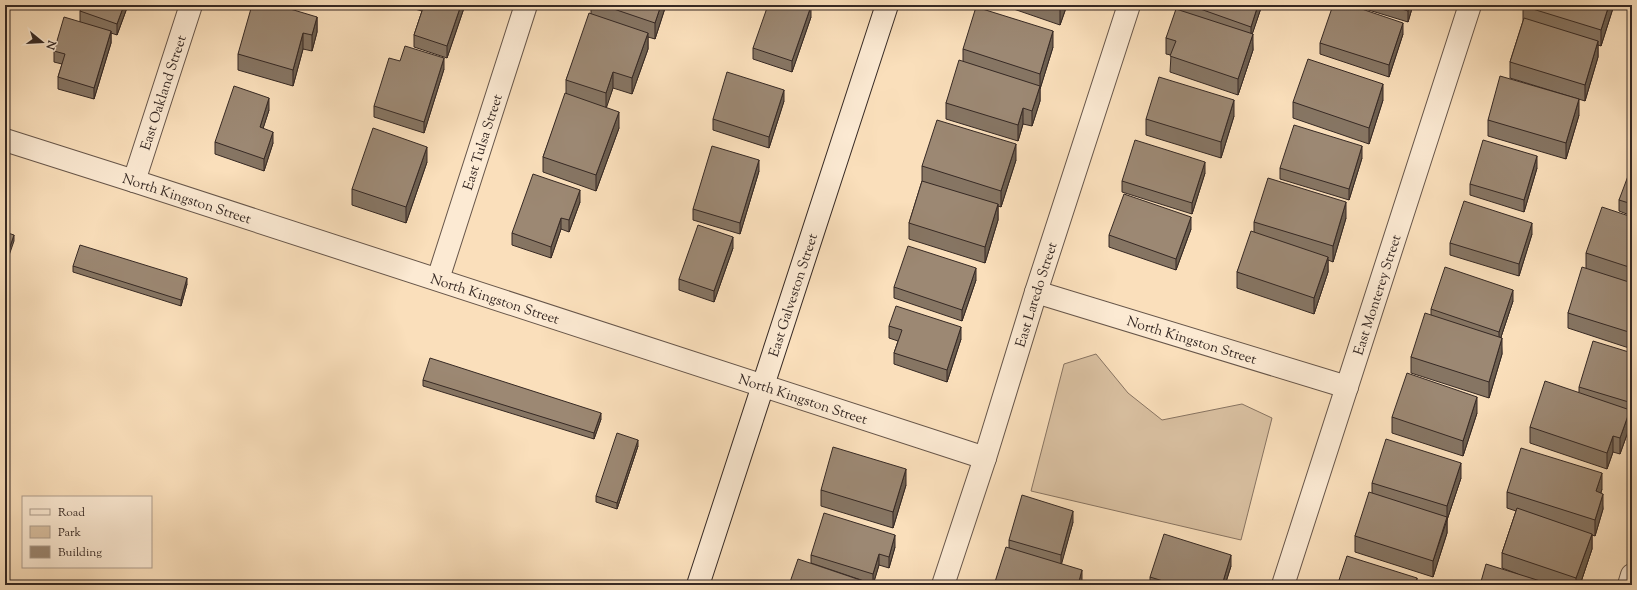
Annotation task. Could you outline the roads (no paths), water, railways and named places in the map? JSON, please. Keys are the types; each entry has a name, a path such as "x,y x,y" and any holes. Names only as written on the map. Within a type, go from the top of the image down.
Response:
{"street":[{"name":"East Oakland Street","path":"134,180 191,5"},
{"name":"East Tulsa Street","path":"438,279 526,5"},
{"name":"East Galveston Street","path":"698,585 887,5"},
{"name":"East Laredo Street","path":"943,585 985,458 1036,292 1129,5"},
{"name":"East Monterey Street","path":"1283,585 1470,5"},
{"name":"North Kingston Street","path":"5,140 134,180 985,458"},
{"name":"North Kingston Street","path":"1036,292 1347,388"},
{"path":"1629,585 1632,575"}]}
